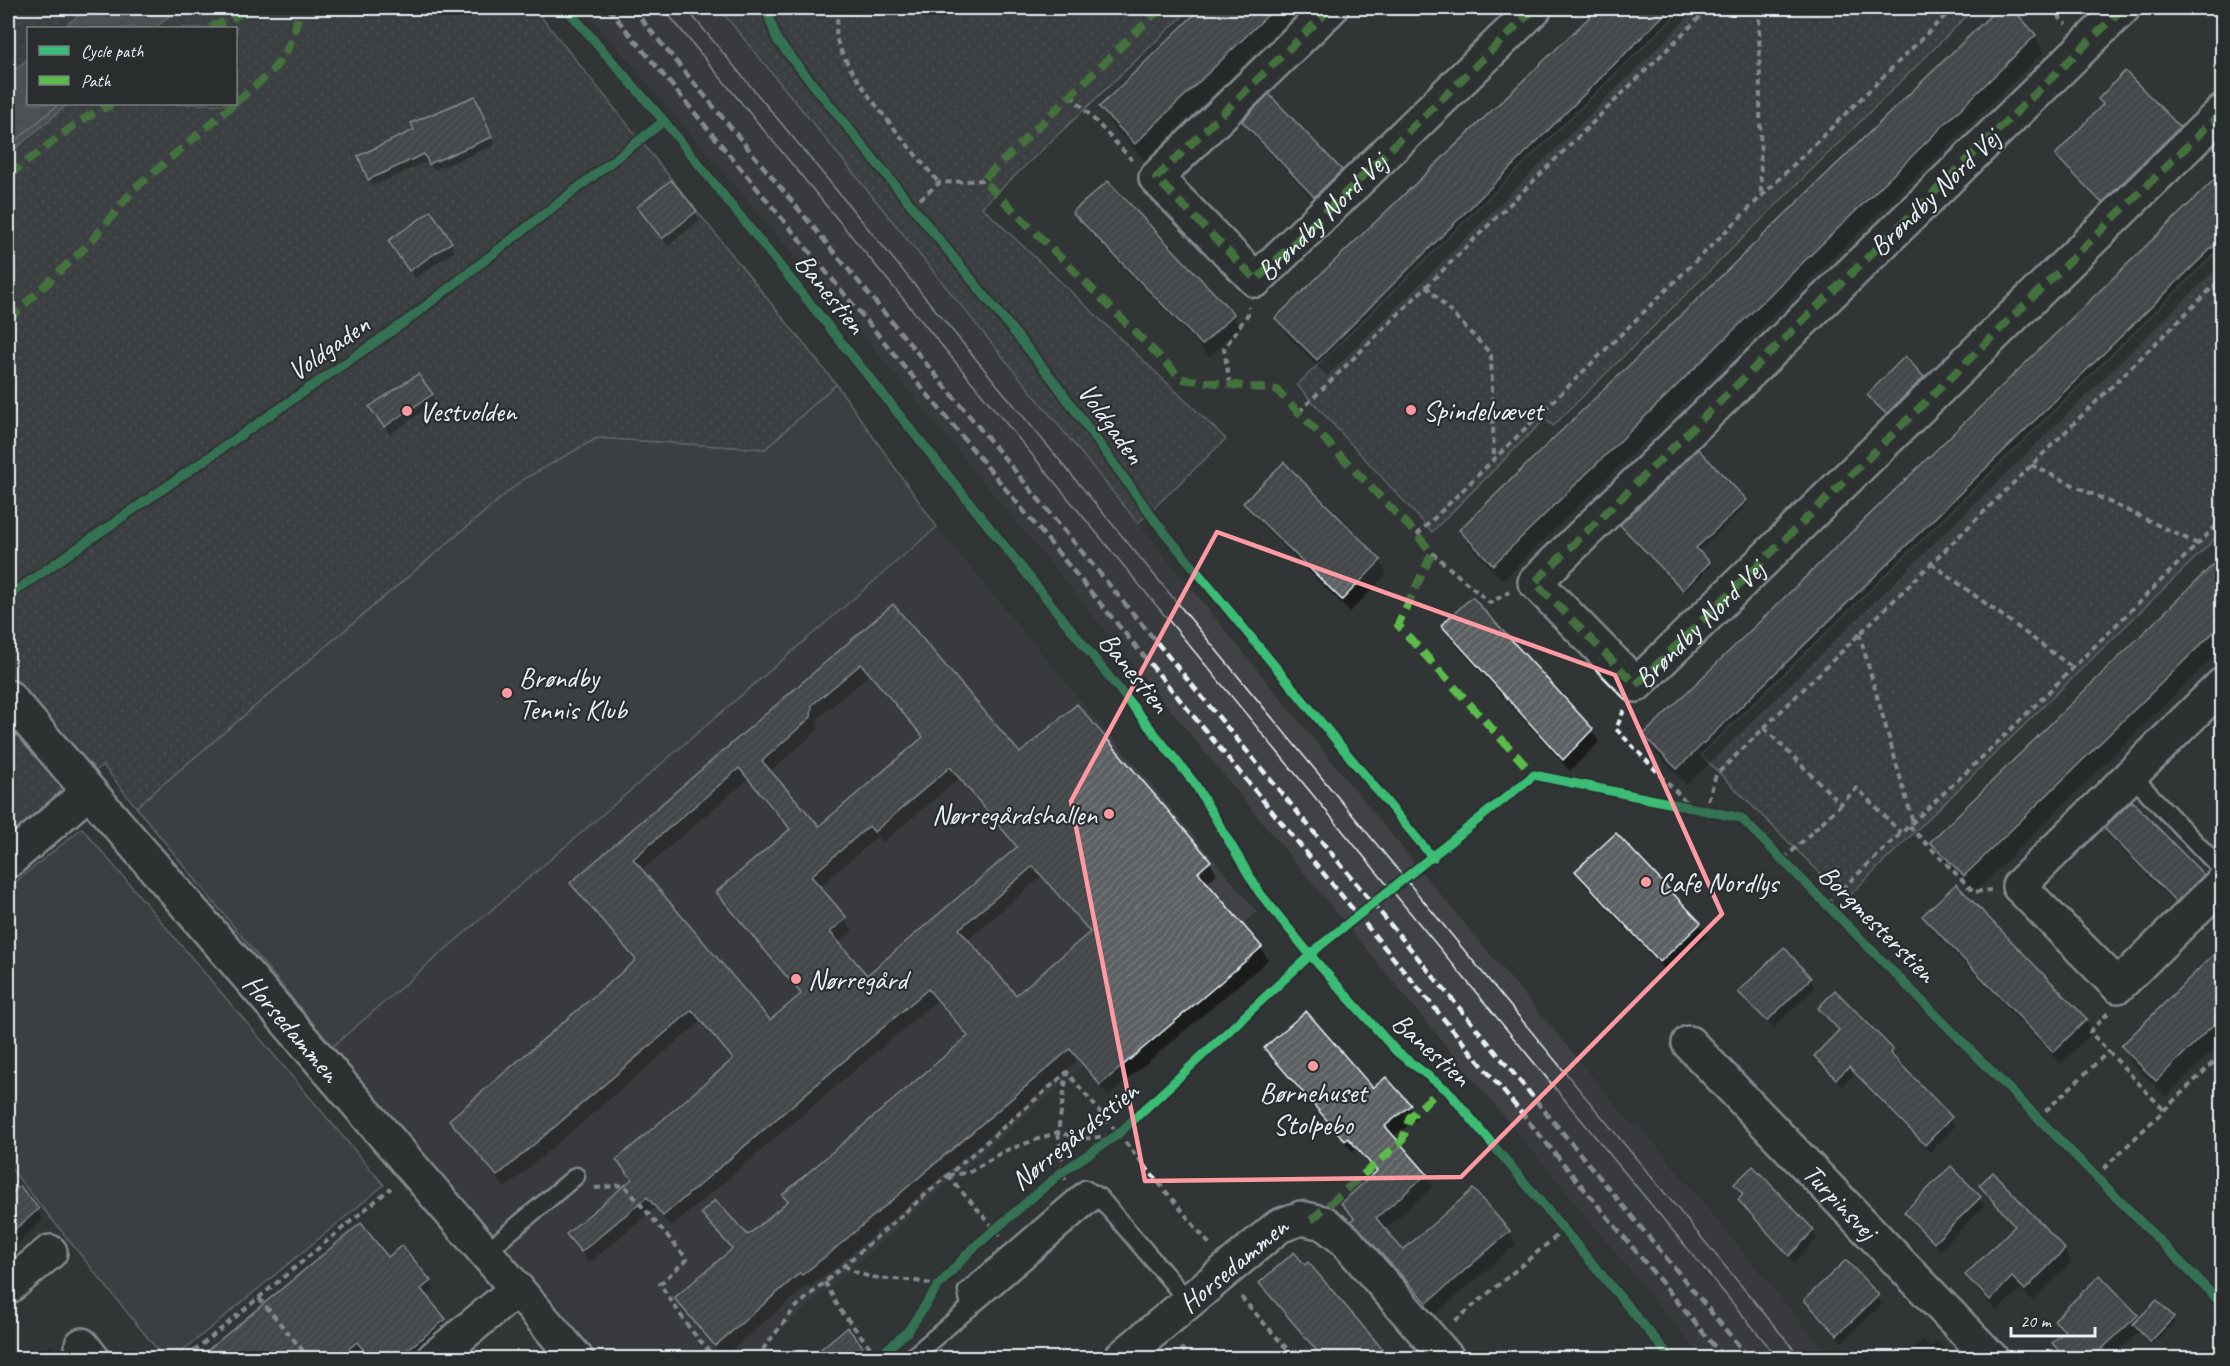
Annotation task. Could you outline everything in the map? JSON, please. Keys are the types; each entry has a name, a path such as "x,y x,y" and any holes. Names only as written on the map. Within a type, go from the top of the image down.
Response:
{"street":[{"path":"1156,178 1330,8"},
{"name":"Brøndby Nord Vej","path":"1156,178 1256,280 1535,8"},
{"name":"Brøndby Nord Vej","path":"2122,8 1535,582 1636,686 2223,112"},
{"path":"2223,685 2019,886 2118,986 2223,883"},
{"name":"Horsedammen","path":"8,697 576,1359"},
{"path":"8,861 88,792"},
{"name":"Turpinsvej","path":"1689,1043 1991,1359"},
{"name":"Horsedammen","path":"1121,1359 1279,1226 1301,1218 1324,1223 1345,1240 1439,1350"},
{"path":"8,1287 50,1252"},
{"path":"434,1359 517,1289"}],"lane":[{"path":"2131,775 2223,870"},
{"path":"486,1252 576,1176"},
{"path":"970,1307 967,1291 1085,1189 1099,1197 1188,1301"},
{"path":"910,1359 1099,1197"}],"path":[{"path":"839,8 836,33 846,59 862,84 939,183"},
{"path":"1299,412 1709,8"},
{"path":"1759,8 1761,197"},
{"path":"1417,535 1953,8"},
{"path":"1071,95 1148,176 1156,178"},
{"path":"912,206 939,183 983,180"},
{"path":"905,197 920,216"},
{"path":"1671,804 1709,812 1716,775 2223,278"},
{"path":"1230,384 1224,349 1248,314 1256,280"},
{"path":"1426,286 1491,354 1494,459"},
{"path":"2214,286 2223,308"},
{"path":"2031,465 2199,544"},
{"path":"1827,903 2073,668 2223,520"},
{"path":"1432,553 1490,603 1506,593"},
{"path":"1932,562 2073,668"},
{"path":"1859,633 1913,822"},
{"path":"1636,686 1616,729 1693,809"},
{"path":"1764,728 1841,804"},
{"path":"1784,859 1857,788 1901,834"},
{"path":"1909,826 1974,892 2019,886"},
{"path":"2118,986 2122,999 2090,1032 2164,1110"},
{"path":"2038,1118 2109,1051"},
{"path":"2096,1176 2223,1054"},
{"path":"1067,1072 1058,1132 1062,1172 1071,1201"},
{"path":"1067,1072 1120,1132 1295,1359"},
{"path":"756,1359 795,1308 1067,1072"},
{"path":"2030,1109 2047,1126"},
{"path":"948,1175 969,1173 1004,1151 1058,1132 1081,1139 1120,1132"},
{"path":"2088,1167 2104,1184"},
{"path":"186,1359 414,1169"},
{"path":"948,1175 1014,1251"},
{"path":"576,1176 594,1188 624,1185 687,1260 660,1284 690,1329 715,1359"},
{"path":"1557,1221 1572,1239"},
{"path":"1439,1350 1565,1229"},
{"path":"844,1266 858,1276 941,1283 970,1307"},
{"path":"825,1282 840,1311 880,1356"},
{"path":"932,1295 941,1283"},
{"path":"259,1298 309,1359"}],"highlighted area":[{"path":"1217,532 1615,675 1722,914 1461,1177 1145,1181 1071,801"}],"shaded area":[{"name":"Vestvolden","path":"8,8 534,8 836,384 765,449 597,438 522,480 136,807 103,765 8,843"},
{"path":"583,8 719,8 1430,882 1633,1125 1638,1123 1830,1358 1702,1358 865,338"},
{"path":"719,8 1191,8 982,207 1226,439 1138,523"},
{"path":"1683,8 1975,8 1553,426 1545,419 1432,532 1297,385"},
{"path":"2222,247 2222,532 1846,899 1701,755"},
{"name":"Brøndby Tennis Klub","path":"836,384 937,527 332,1047 136,807 522,480 597,438 765,449"},
{"name":"Nørregård","path":"937,527 1257,912 750,1358 603,1358 332,1047"},
{"path":"82,828 384,1185 174,1358 164,1358 8,1165 8,888"}],"water":[{"path":"88,8 179,8 156,27 64,27"},
{"path":"27,59 27,105 67,105 8,155 8,76"}],"building":[{"path":"1201,8 1275,8 1135,144 1099,107"},
{"path":"1599,8 1671,8 1317,360 1275,318"},
{"path":"1998,8 2012,8 2036,35 1493,565 1459,530"},
{"path":"2125,71 2180,127 2102,203 2055,155 2103,104 2098,99"},
{"path":"1269,94 1342,170 1314,197 1242,121"},
{"path":"475,96 492,137 429,164 424,154 368,180 358,156 414,130 411,123"},
{"path":"2223,171 2223,237 1677,769 1643,735"},
{"path":"671,180 697,211 662,239 637,207"},
{"path":"1108,181 1234,314 1202,345 1072,212"},
{"path":"431,211 452,242 409,271 388,241"},
{"path":"1905,356 1924,377 1886,414 1867,395"},
{"path":"418,374 433,394 384,427 369,407"},
{"path":"1698,449 1747,500 1696,548 1710,562 1683,590 1620,525"},
{"path":"1284,462 1381,560 1342,600 1243,503"},
{"path":"2223,555 2223,623 1964,876 1930,842"},
{"path":"1472,597 1593,729 1563,760 1441,625"},
{"path":"893,604 1020,753 1077,704 1211,861 1198,872 1262,947 1100,1085 1070,1049 831,1252 802,1275 800,1273 715,1346 674,1298 732,1249 701,1213 715,1200 748,1235 788,1201 782,1195 968,1036 928,989 663,1216 647,1197 581,1252 566,1234 632,1179 616,1160 733,1059 692,1010 497,1176 449,1120 636,960 570,883","holes":["861,664 923,737 819,826 762,761 811,717 812,705","950,767 1017,847 867,975 830,932 847,918 811,876 869,826 874,832","739,768 790,829 716,892 801,994 770,1020 633,859","1033,866 1090,932 1016,995 959,929"]},
{"path":"2132,801 2204,875 2176,902 2104,828"},
{"path":"1616,833 1701,923 1660,962 1575,871"},
{"path":"1956,884 2087,1019 2053,1052 1922,916"},
{"path":"2223,945 2223,1015 2156,1081 2121,1046"},
{"path":"1784,947 1811,978 1767,1021 1738,992"},
{"path":"1835,990 1893,1049 1890,1053 1952,1117 1925,1145 1849,1067 1836,1079 1814,1056 1839,1030 1818,1008"},
{"path":"1306,1011 1373,1088 1386,1077 1411,1105 1385,1126 1427,1174 1376,1218 1403,1250 1473,1189 1510,1231 1427,1303 1351,1221 1354,1218 1341,1203 1377,1171 1348,1138 1345,1141 1264,1048"},
{"path":"1753,1166 1814,1230 1789,1256 1738,1200 1743,1194 1734,1184"},
{"path":"1951,1166 1981,1197 1934,1243 1904,1212"},
{"path":"1993,1172 2065,1249 2025,1290 2012,1277 1990,1300 1965,1275 2015,1226 1979,1185"},
{"path":"20,1186 39,1209 8,1235 8,1196"},
{"path":"361,1223 388,1257 402,1245 431,1281 421,1289 446,1319 396,1359 371,1359 357,1342 337,1359 197,1359"},
{"path":"1294,1252 1305,1265 1308,1262 1391,1359 1324,1359 1259,1283"},
{"path":"1846,1260 1879,1295 1837,1335 1804,1300"},
{"path":"2100,1275 2138,1315 2091,1359 2066,1359 2052,1343 2065,1331 2054,1320"},
{"path":"2157,1300 2174,1317 2150,1342 2133,1324"},
{"path":"847,1327 873,1359 809,1359"}],"tram line":[{"path":"663,8 1778,1358"},
{"path":"686,8 1801,1358"}],"railway":[{"path":"608,8 1724,1358"},
{"path":"632,8 1749,1358"}],"marked path":[{"path":"212,27 252,8"},
{"path":"237,101 279,62 291,41 300,8"},
{"path":"1161,8 983,180 1182,379 1277,390 1417,535 1432,553 1398,625 1534,775"},
{"path":"1331,8 1156,178 1256,280 1535,8"},
{"path":"2123,8 1535,582 1636,685 2222,112"},
{"path":"8,176 80,121 110,105"},
{"path":"8,320 90,243 135,188 233,105"},
{"path":"1311,1220 1402,1141 1410,1117 1444,1086"}],"cycle path":[{"name":"Banestien","path":"566,8 664,121 1195,784 1259,892 1311,956 1397,1052 1448,1091 1671,1358"},
{"name":"Voldgaden","path":"769,8 767,11 777,40 1054,381 1156,522 1433,858"},
{"name":"Voldgaden","path":"8,596 409,319 664,121"},
{"name":"Borgmesterstien","path":"877,1358 908,1331 938,1286 971,1250 1062,1172 1117,1135 1321,945 1534,775 1741,818 2222,1304"}],"place":[{"name":"Spindelvævet","path":"1411,410"},
{"name":"Vestvolden","path":"407,411"},
{"name":"Brøndby Tennis Klub","path":"507,693"},
{"name":"Nørregårdshallen","path":"1109,814"},
{"name":"Cafe Nordlys","path":"1646,882"},
{"name":"Nørregård","path":"796,979"},
{"name":"Børnehuset Stolpebo","path":"1313,1066"}]}
